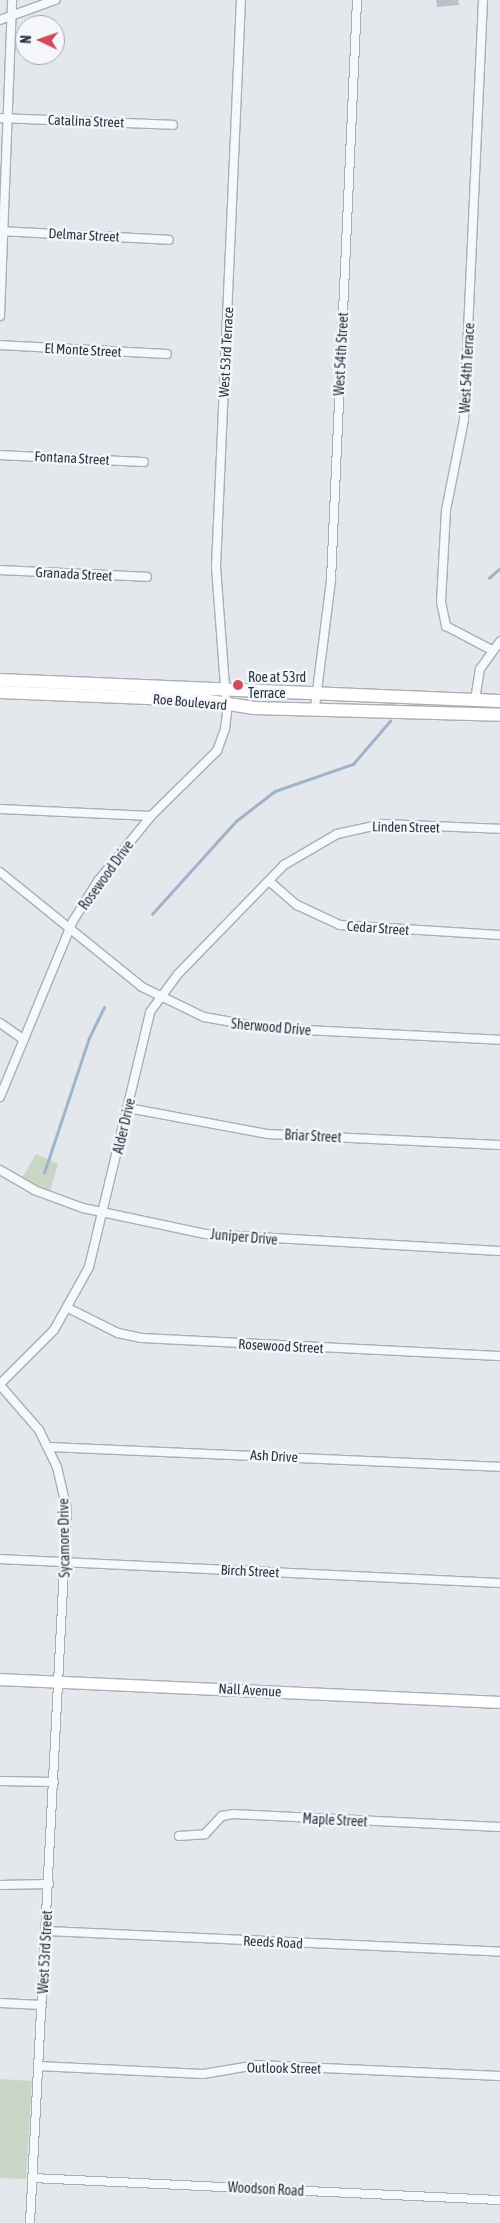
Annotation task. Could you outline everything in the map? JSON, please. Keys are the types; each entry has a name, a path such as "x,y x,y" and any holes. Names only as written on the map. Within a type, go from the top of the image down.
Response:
{"main road":[{"name":"Roe Boulevard","path":"0,680 223,690 315,701 500,715"},
{"name":"Roe Boulevard","path":"0,692 226,703 254,708 315,701 500,701"}],"street":[{"path":"0,316 4,118 13,15 12,0"},
{"path":"0,20 55,0"},
{"name":"West 53rd Terrace","path":"226,703 223,690 216,567 241,0"},
{"name":"West 54th Street","path":"315,701 332,580 357,0"},
{"name":"West 54th Terrace","path":"483,0 464,420 446,510 441,602 446,626 492,650"},
{"name":"Catalina Street","path":"4,118 173,125"},
{"name":"Delmar Street","path":"2,231 169,240"},
{"name":"El Monte Street","path":"0,345 167,354"},
{"name":"Fontana Street","path":"0,455 144,462"},
{"name":"Granada Street","path":"0,570 147,577"},
{"path":"475,700 480,668 500,641"},
{"name":"Rosewood Drive","path":"0,1097 70,930 98,881 151,816 217,751 225,730 226,703"},
{"path":"0,809 151,816"},
{"name":"Linden Street","path":"269,881 314,844 361,827 500,829"},
{"name":"Sherwood Drive","path":"0,872 70,930 160,997 187,1011 237,1026 500,1040"},
{"name":"Cedar Street","path":"269,881 297,905 340,925 500,935"},
{"name":"Alder Drive","path":"0,1384 33,1354 68,1308 89,1267 105,1213 150,1012 160,997 269,881"},
{"path":"0,1023 24,1040"},
{"name":"Briar Street","path":"128,1108 267,1134 500,1145"},
{"name":"Juniper Drive","path":"0,1170 34,1190 105,1213 227,1236 500,1251"},
{"name":"Rosewood Street","path":"68,1308 105,1328 141,1338 500,1356"},
{"name":"Sycamore Drive","path":"0,1384 30,1416 48,1447 67,1510 60,1681"},
{"name":"Ash Drive","path":"48,1447 500,1466"},
{"name":"Birch Street","path":"0,1559 500,1583"},
{"name":"Nall Avenue","path":"0,1678 500,1702"},
{"name":"West 53rd Street","path":"30,2223 60,1681"},
{"path":"0,1781 54,1782"},
{"name":"Maple Street","path":"179,1836 204,1834 222,1816 233,1814 500,1827"},
{"path":"0,1885 49,1884"},
{"name":"Reeds Road","path":"46,1931 500,1952"},
{"path":"0,2003 42,2005"},
{"name":"Outlook Street","path":"38,2066 204,2074 257,2065 500,2076"},
{"name":"Woodson Road","path":"32,2178 500,2200"}],"green space":[{"path":"36,1154 58,1164 49,1194 21,1180"},
{"path":"0,2079 32,2081 26,2179 0,2178"}],"building":[{"path":"436,0 458,0 459,5 437,7"}],"waterway":[{"path":"489,578 500,568"},
{"path":"152,914 236,821 275,791 353,764 390,721"},
{"path":"44,1173 89,1038 104,1007"}],"place":[{"name":"Roe at 53rd Terrace","path":"238,685"}]}
